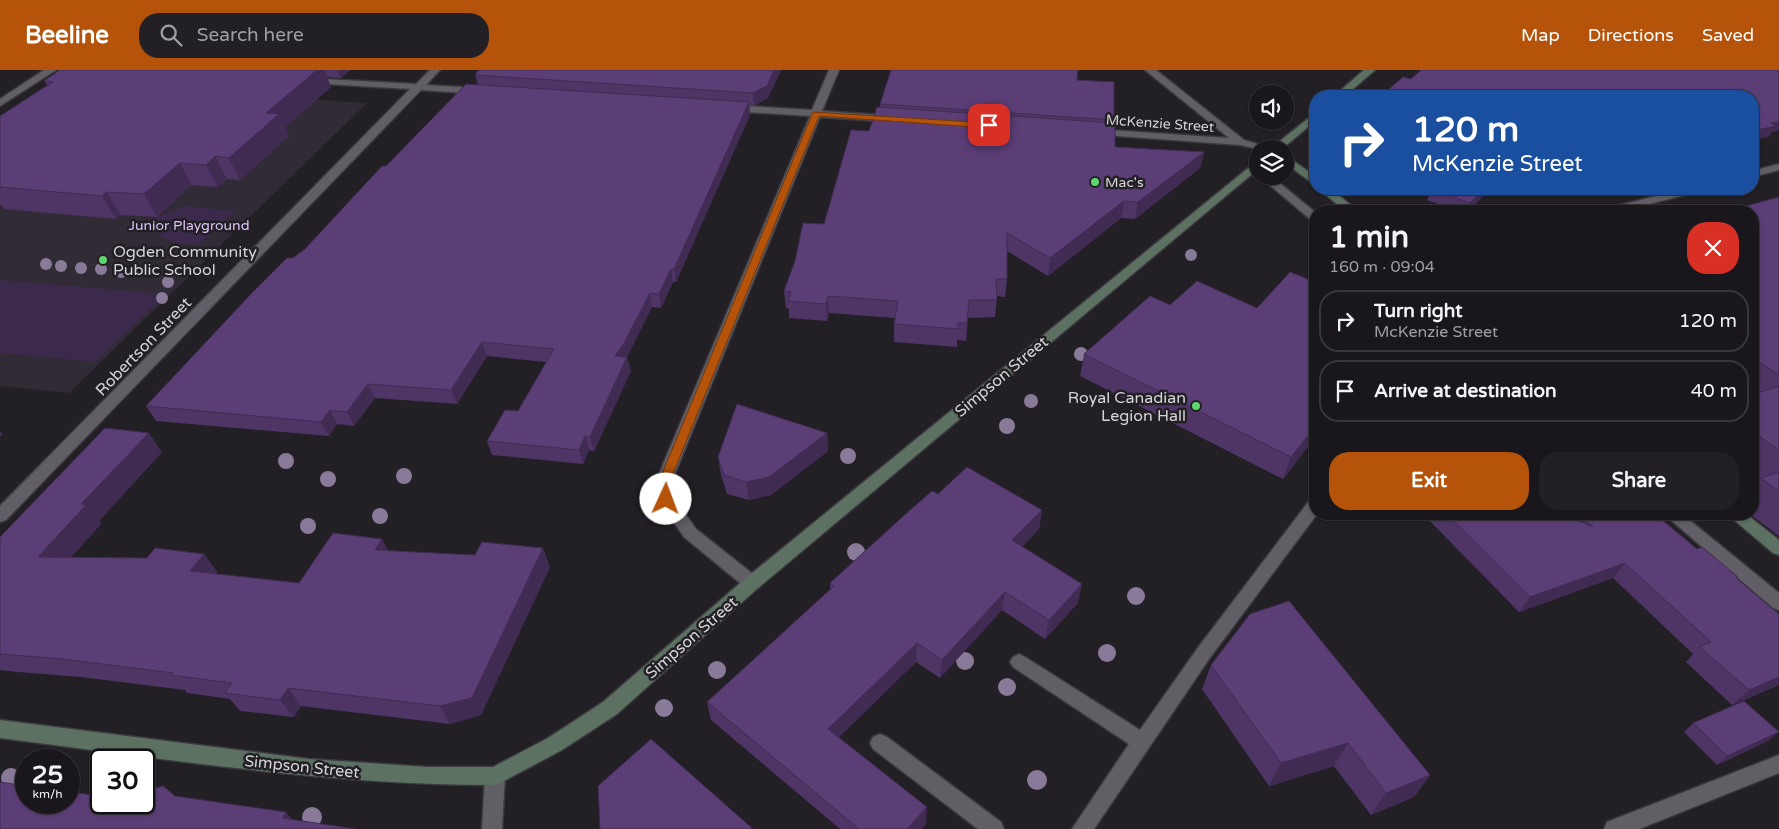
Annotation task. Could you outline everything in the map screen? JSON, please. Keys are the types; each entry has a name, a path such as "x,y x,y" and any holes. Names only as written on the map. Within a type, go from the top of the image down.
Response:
{"main road":[{"path":"1346,90 1370,70"},
{"path":"1286,140 1309,121"},
{"path":"1294,165 1309,177"},
{"name":"Simpson Street","path":"0,729 309,768 428,776 494,776 555,744 610,708 752,583 1249,176"},
{"path":"1332,195 1344,205"},
{"path":"1743,520 1779,548"}],"street":[{"path":"0,103 51,70"},
{"name":"Robertson Street","path":"0,516 435,70"},
{"path":"752,583 690,532 666,499 666,476 834,70"},
{"path":"1150,70 1240,142"},
{"path":"301,80 488,92"},
{"path":"716,107 904,120"},
{"name":"McKenzie Street","path":"1082,132 1249,144"},
{"path":"1759,172 1779,167"},
{"path":"1277,185 1309,213"},
{"path":"1633,205 1673,195"},
{"path":"1082,829 1203,654 1309,513"},
{"path":"1679,520 1779,603"},
{"path":"1019,662 1142,742"},
{"path":"880,743 994,829"},
{"path":"1614,829 1779,764"},
{"path":"492,829 494,776"}],"shaded area":[{"name":"Ogden Community Public School","path":"76,84 367,103 69,393 0,386 0,133"}],"green space":[{"name":"Junior Playground","path":"185,206 236,211 198,245 169,241 160,234 151,219"},
{"path":"0,280 166,294 96,362 0,353"}],"building":[{"name":"Ogden Community Public School","path":"60,70 317,70 266,113 279,114 229,158 215,156 206,165 180,163 144,194 107,192 102,196 0,187 0,116 53,82 44,81"},
{"path":"479,70 774,70 767,86 753,93 475,75"},
{"path":"891,70 1078,70 1077,80 1114,82 1114,120 880,104"},
{"path":"1421,70 1779,70 1779,122 1771,123 1776,126 1759,130 1759,90 1388,90 1403,77 1411,79"},
{"path":"466,84 749,102 674,269 671,269 659,294 650,293 623,345 615,356 627,357 590,437 585,436 579,450 487,441 505,410 518,411 554,349 482,342 451,390 368,384 347,412 330,410 321,422 146,406 251,294 287,258 293,258 305,249 382,166 386,166"},
{"path":"877,107 1115,123 1115,147 1204,152 1138,202 1124,201 1050,258 1007,233 1007,279 996,279 997,300 969,300 967,323 958,323 958,329 894,324 898,301 828,296 826,304 788,301 791,292 784,291 795,261 803,223 824,224 851,130 869,131"},
{"path":"1448,195 1478,195 1470,203"},
{"path":"1779,197 1779,375 1759,362 1759,205 1750,205"},
{"path":"1290,272 1309,280 1309,434 1291,457 1084,354 1150,296 1170,305 1197,281 1257,308"},
{"path":"1779,386 1779,450 1759,436 1759,393"},
{"path":"737,404 827,433 769,477 746,482 724,475 718,457"},
{"path":"105,428 149,433 81,504 86,505 38,557 147,558 155,548 204,554 190,571 299,583 333,533 382,539 375,550 475,555 482,542 543,548 472,698 440,706 288,688 280,700 225,693 232,683 171,675 173,673 63,659 0,654 0,537"},
{"path":"967,467 1042,510 1012,540 1082,584 1049,620 1005,592 942,660 917,643 828,729 927,807 907,829 859,829 707,702 834,586 830,583 909,511 932,491 938,494"},
{"path":"1779,472 1779,491 1761,478"},
{"path":"1453,520 1577,520 1593,527 1585,520 1662,520 1697,549 1702,547 1779,614 1779,677 1749,690 1700,647 1711,642 1625,563 1530,597"},
{"path":"1289,601 1430,775 1386,793 1348,743 1281,763 1211,665 1250,614"},
{"path":"1744,701 1779,732 1727,756 1693,723"},
{"path":"651,739 753,829 600,829 598,786"},
{"path":"0,782 15,784 15,814 80,814 80,793 90,795 90,814 155,814 155,788 163,786 175,796 286,812 283,818 355,829 0,829"}],"place":[{"name":"Mac's","path":"1095,182"},
{"name":"Ogden Community Public School","path":"103,260"},
{"name":"Royal Canadian Legion Hall","path":"1196,406"}],"route":[{"path":"666,499 666,476 816,114 989,125"}]}
